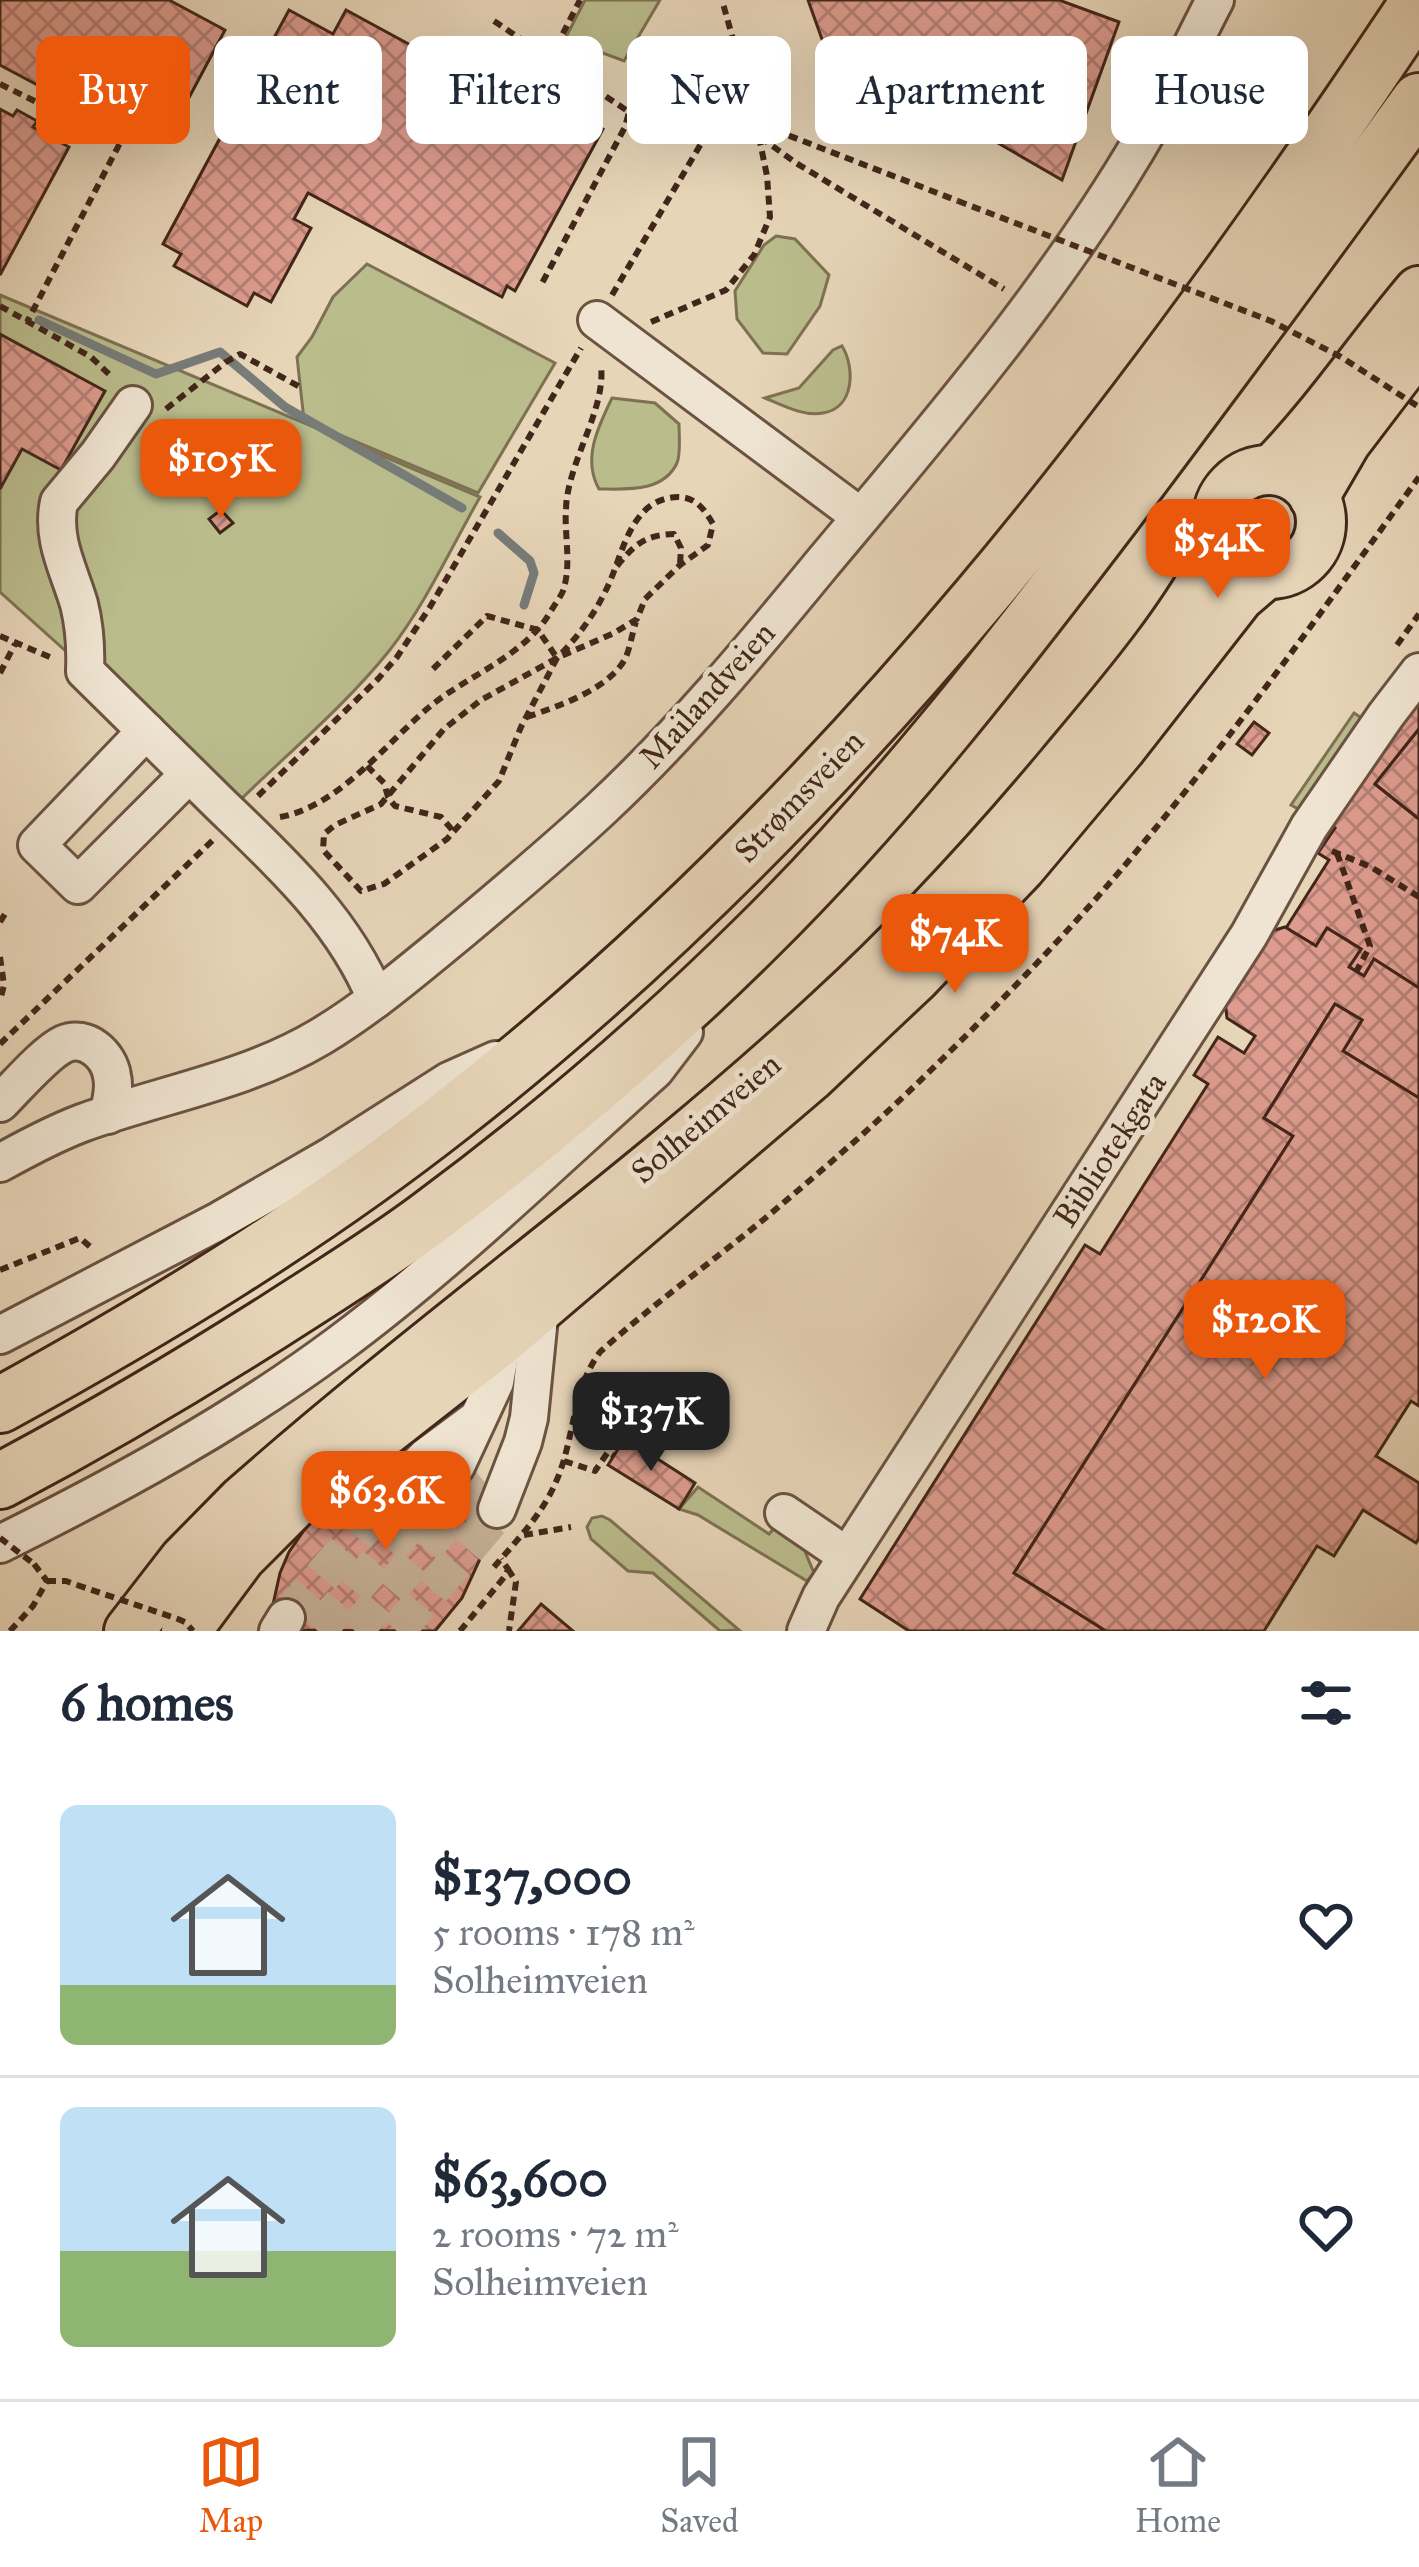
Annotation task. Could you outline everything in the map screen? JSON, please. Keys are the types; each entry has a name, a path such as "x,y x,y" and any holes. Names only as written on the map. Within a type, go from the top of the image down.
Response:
{"highway":[{"name":"Strømsveien","path":"0,1406 174,1307 292,1231 453,1114 589,1000 747,852 967,614 1126,413 1218,291 1419,1"},
{"name":"Strømsveien","path":"0,1481 231,1349 426,1221 626,1058 758,936 850,838 1009,651 1419,101"}],"main road":[{"path":"1272,470 1419,292"},
{"path":"1314,497 1346,442 1419,346"},
{"path":"1272,470 1301,481 1314,497 1320,527 1311,551 1292,568 1267,574 1241,566 1222,545 1217,519 1225,493 1245,475 1272,470"},
{"name":"Solheimveien","path":"189,1631 217,1586 271,1524 352,1454 503,1339 526,1294 832,1010 935,907 1090,731 1192,597 1222,545"},
{"name":"Solheimveien","path":"129,1631 184,1560 242,1501 526,1294 809,1077 967,925 1070,809 1239,597 1267,574"}],"street":[{"name":"Mailandveien","path":"0,1162 50,1136 279,1059 316,1039 376,999 604,806 724,680 1002,343 1065,257 1152,122 1215,0"},
{"path":"597,320 861,517"},
{"path":"149,407 98,455 57,509 63,563 86,636 85,671 333,922 357,957 376,999"},
{"name":"Bibliotekgata","path":"806,1631 821,1597 1249,935 1309,827 1419,672"},
{"path":"146,731 37,844 47,854 78,885 189,774"},
{"path":"0,1541 73,1508 210,1430 336,1347 422,1280 655,1070 758,936"},
{"path":"0,1103 58,1047 77,1041 95,1047 112,1073 108,1114"},
{"path":"0,1335 217,1222 448,1081 538,1042"},
{"path":"495,1491 523,1442 529,1418 526,1294"},
{"path":"416,1467 476,1420 495,1382 503,1339"},
{"path":"476,1420 495,1491"},
{"path":"784,1513 848,1556"}],"path":[{"path":"562,36 580,0"},
{"path":"722,0 732,36"},
{"path":"494,22 629,112 626,128 540,286"},
{"path":"0,84 120,143 27,322"},
{"path":"791,137 1271,321 1341,357 1419,407"},
{"path":"0,1044 355,703 397,657 701,144"},
{"path":"597,320 637,328 726,290 754,255 770,217 760,144"},
{"path":"769,144 994,285"},
{"path":"0,306 91,357 149,407 240,354 300,387"},
{"path":"235,818 259,821 297,814 357,776 434,704 538,630 563,592 566,508 574,461 602,377 597,320"},
{"path":"495,1491 539,1514 555,1486 584,1377 600,1352 867,1130 1034,966 1198,776 1419,477"},
{"path":"526,718 599,685 624,661 645,599 708,545 713,524 702,506 682,496 656,501 634,521 606,591 579,636 557,658 526,718 499,781 447,839 384,884 361,891 323,850 324,834 381,805 444,729 482,700 557,658 637,619"},
{"path":"615,569 632,548 654,535 674,534 681,548 680,565"},
{"path":"433,669 487,616 538,630 557,658"},
{"path":"0,636 85,671"},
{"path":"0,673 15,643"},
{"path":"368,766 384,783 395,806 441,817 454,832"},
{"path":"1323,857 1328,849 1371,867 1419,897"},
{"path":"1337,853 1370,946 1356,972"},
{"path":"0,957 4,985 0,1001"},
{"path":"0,1270 80,1238 97,1253"},
{"path":"563,1460 596,1471 608,1452 614,1456"},
{"path":"495,1491 572,1527"},
{"path":"495,1491 501,1559 516,1582 509,1631"},
{"path":"0,1541 34,1564 47,1581"},
{"path":"494,1567 501,1559"},
{"path":"460,1631 508,1569"},
{"path":"47,1581 66,1581 178,1619 189,1631"},
{"path":"10,1631 33,1606 47,1581"}],"green space":[{"path":"585,0 660,0 639,36 627,36 624,61 603,53 603,36 567,36"},
{"path":"776,236 795,239 829,275 820,306 787,354 763,353 737,319 735,291 764,245"},
{"path":"367,264 555,363 478,493 304,420 297,357 333,297"},
{"path":"0,295 480,497 426,596 389,651 236,804 0,592"},
{"path":"842,346 849,365 849,386 834,410 808,413 765,398 799,388"},
{"path":"612,398 655,403 679,424 678,459 663,480 642,487 599,489 592,455"},
{"path":"1354,713 1363,719 1300,810 1291,805"},
{"path":"698,1487 769,1534 776,1526 801,1542 814,1573 807,1581 698,1515 679,1509"},
{"path":"602,1516 739,1630 720,1631 653,1573 628,1571 591,1539 587,1527 592,1518"}],"building":[{"path":"0,0 169,0 225,30 222,36 214,36 214,51 190,96 190,36 36,36 36,84 0,65"},
{"path":"808,0 1059,0 1119,22 1087,111 1087,36 821,36"},
{"path":"289,10 333,34 346,10 406,43 406,144 595,144 515,291 507,286 502,297 308,193 294,219 311,228 271,302 254,293 247,306 174,266 181,254 163,244 217,144 382,144 382,36 275,36"},
{"path":"0,109 13,116 17,110 36,120 36,144 69,147 0,275"},
{"path":"1000,144 1075,144 1062,180"},
{"path":"0,334 105,391 61,470 22,449 0,489"},
{"path":"221,510 233,523 220,533 209,519"},
{"path":"1419,702 1419,729 1375,784 1419,819 1419,988 1374,959 1364,976 1349,967 1361,949 1327,928 1316,946 1286,928 1329,860 1318,853 1335,828 1330,825"},
{"path":"1254,722 1269,733 1252,755 1237,744"},
{"path":"1419,729 1419,819 1375,784"},
{"path":"1285,927 1316,946 1327,928 1361,949 1349,967 1364,976 1374,959 1419,988 1419,1098 1343,1051 1362,1020 1335,1004 1264,1118 1293,1136 1014,1573 1106,1631 909,1631 860,1599 1085,1245 1100,1254 1208,1084 1194,1075 1218,1037 1244,1053 1255,1036 1227,1018 1224,994 1262,934"},
{"path":"1335,1004 1362,1020 1343,1051 1419,1098 1419,1406 1411,1401 1376,1456 1419,1483 1419,1538 1416,1543 1363,1510 1334,1556 1317,1546 1264,1631 1106,1631 1014,1573 1293,1136 1264,1118"},
{"path":"625,1438 695,1483 679,1509 608,1465"},
{"path":"417,1455 470,1472 483,1495 480,1559 462,1598 435,1631 273,1630 280,1573 316,1513 376,1468"},
{"path":"541,1604 573,1631 518,1631"}],"waterway":[{"path":"39,320 156,374 220,352 285,407 462,508"},
{"path":"498,533 530,561 534,573 524,605"}],"tunnel":[{"path":"318,1631 456,1466"},
{"path":"286,1618 416,1467"},
{"path":"355,1631 463,1503 486,1484"},
{"path":"397,1631 497,1509"}]}
